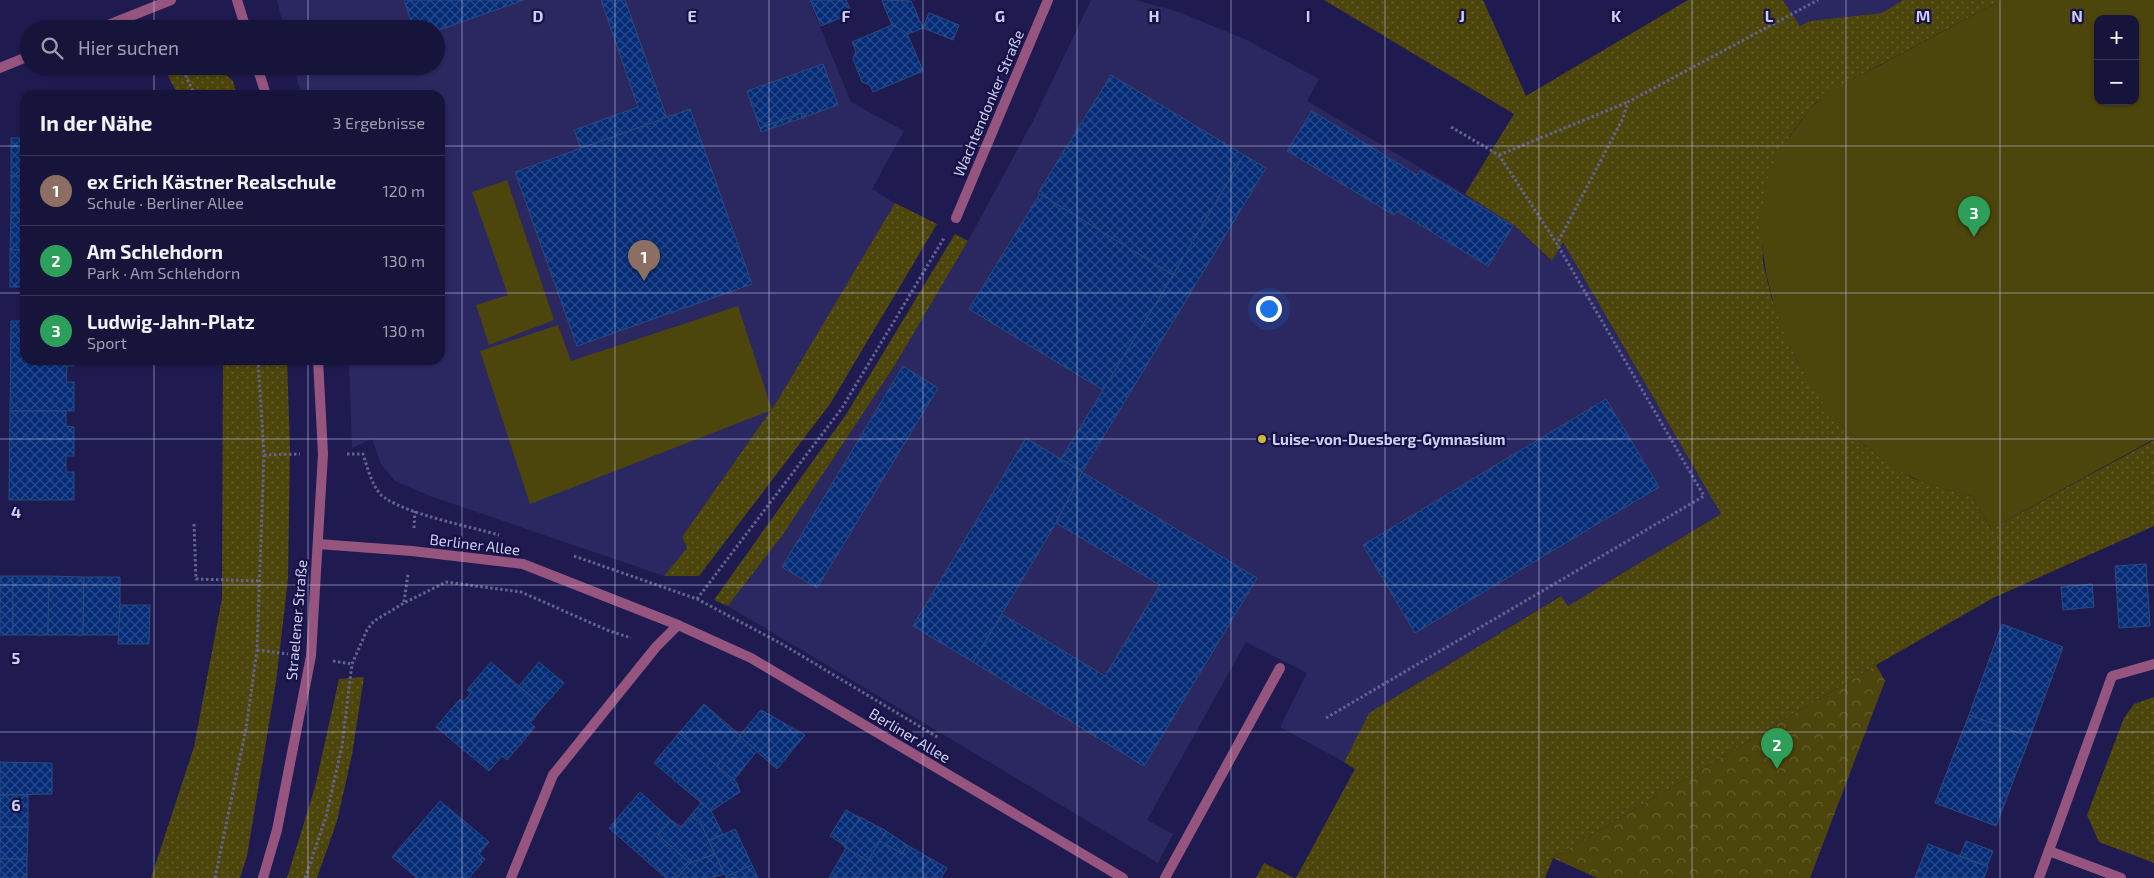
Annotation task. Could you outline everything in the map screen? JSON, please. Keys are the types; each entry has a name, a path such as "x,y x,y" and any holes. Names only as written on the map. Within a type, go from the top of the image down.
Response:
{"street":[{"path":"120,20 170,0"},
{"path":"237,0 243,20"},
{"name":"Wachtendonker Straße","path":"956,218 1048,0"},
{"path":"0,68 20,60"},
{"path":"260,75 264,90"},
{"name":"Straelener Straße","path":"263,878 277,830 311,656 323,454 318,365"},
{"name":"Berliner Allee","path":"318,544 412,551 522,564 678,625 751,658 1123,878"},
{"path":"511,878 553,775 656,647 678,625"},
{"path":"2039,878 2112,676 2154,664"},
{"path":"1165,878 1280,668"},
{"path":"2049,850 2121,878"}],"path":[{"path":"1499,155 1628,102 1818,0"},
{"path":"185,75 193,90"},
{"path":"1556,244 1623,118 1628,102"},
{"path":"1326,718 1704,496 1556,244 1499,155 1451,127"},
{"path":"698,599 842,408 956,218"},
{"path":"216,878 246,729 257,650 264,455 258,365"},
{"path":"264,455 323,454"},
{"path":"194,524 196,579 260,581"},
{"path":"305,878 326,817 342,746 352,664 374,621 446,582 521,592"}],"shaded area":[{"path":"277,0 809,0 851,102 904,131 872,189 895,203 776,403 682,537 687,548 664,576 433,497 395,481 381,464 372,439 352,448 349,365 445,365 445,90 300,90 296,75 445,75 445,20 282,20"},
{"name":"Luise-von-Duesberg-Gymnasium","path":"1091,0 1135,0 1176,11 1247,40 1319,79 1307,101 1465,194 1515,226 1551,261 1563,241 1721,514 1568,606 1560,596 1369,713 1344,762 1280,727 1307,673 1246,642 1147,820 1173,834 1158,863 728,606 784,533 895,365 968,241 1034,119"},
{"path":"1783,0 1903,0 1882,13 1809,21 1800,26"}],"green space":[{"path":"1324,0 1483,0 1526,96 1688,0 1783,0 1800,26 1809,21 1882,13 1903,0 2001,0 1848,82 1815,103 1791,134 1771,168 1762,231 1763,262 1771,296 1797,361 1840,423 1865,446 1912,478 1972,496 1991,529 2154,440 2154,526 1993,598 1876,665 1553,858 1545,878 1296,878 1355,769 1344,762 1369,713 1561,596 1568,606 1721,514 1563,242 1552,261 1515,226 1465,194 1514,114"},
{"path":"2001,0 2154,0 2154,439 1991,529 1972,496 1928,484 1904,473 1875,454 1841,424 1821,400 1803,371 1787,339 1774,304 1765,268 1762,233 1763,199 1771,168 1776,157 1795,129 1814,105 1823,97"},
{"path":"168,75 226,75 233,81 236,90 175,90"},
{"path":"507,180 554,320 489,345 476,305 508,295 472,192"},
{"path":"895,203 937,224 830,404 699,576 664,576 687,548 682,537 776,403"},
{"path":"955,234 968,241 895,365 784,533 728,606 714,600 847,413"},
{"path":"738,306 772,410 530,504 480,351 558,325 571,361"},
{"path":"223,365 287,365 290,447 288,579 276,682 247,856 240,878 151,878 194,747 222,598"},
{"path":"1876,665 1885,681 1810,878 1597,878 1553,858"},
{"path":"364,677 352,755 337,821 317,878 287,878 315,787 339,679"},
{"path":"2154,697 2154,863 2099,842 2087,815 2124,718 2134,704"},
{"path":"1264,863 1294,878 1256,878"}],"building":[{"path":"404,0 524,0 445,28 445,20 411,20"},
{"path":"601,0 625,0 667,118 581,148 574,130 638,107"},
{"path":"810,0 846,0 852,13 821,26"},
{"path":"882,1 911,1 923,28 908,34 892,25"},
{"path":"929,13 959,25 953,40 923,28"},
{"path":"892,25 907,33 923,71 873,92 870,85 862,82 853,59 856,51 852,42"},
{"path":"823,64 838,105 802,118 801,113 760,128 747,91"},
{"path":"1111,75 1244,155 1173,275 1038,193"},
{"path":"690,109 752,284 577,346 515,172"},
{"path":"1312,111 1417,175 1420,170 1513,226 1488,266 1397,211 1394,215 1287,151"},
{"path":"801,113 802,118 761,132 760,128"},
{"path":"11,138 20,138 20,176 11,176"},
{"path":"1244,155 1266,168 1082,472 1061,459"},
{"path":"11,176 20,176 20,213 11,213"},
{"path":"1040,194 1173,275 1103,390 969,309"},
{"path":"11,213 20,213 20,250 10,250"},
{"path":"10,250 20,250 20,287 10,287"},
{"path":"11,321 20,321 20,365 74,365 67,366 66,382 74,382 74,411 10,411"},
{"path":"903,366 938,388 817,588 782,567"},
{"path":"1606,399 1659,487 1415,633 1363,545"},
{"path":"10,411 66,411 66,426 74,427 74,456 66,456 66,472 74,472 74,500 9,500"},
{"path":"1026,438 1082,472 1056,523 973,662 913,626"},
{"path":"1082,472 1257,578 1144,766 973,662 1002,614 1105,676 1160,585 1056,523"},
{"path":"2146,564 2150,626 2119,628 2115,566"},
{"path":"0,576 13,576 13,635 0,635"},
{"path":"13,576 49,576 48,635 13,635"},
{"path":"49,576 84,577 83,635 48,635"},
{"path":"84,577 120,577 120,635 83,635"},
{"path":"2092,584 2094,607 2063,610 2061,587"},
{"path":"120,605 150,605 149,644 118,644"},
{"path":"2002,624 2063,647 2030,737 1969,715"},
{"path":"491,662 543,707 530,723 535,727 507,760 502,756 489,771 436,727 460,699 463,702 471,693 467,690"},
{"path":"539,662 564,683 543,707 519,686"},
{"path":"704,704 741,736 717,766 679,733"},
{"path":"761,710 805,735 777,769 740,737"},
{"path":"1969,715 2030,737 1996,826 1935,803"},
{"path":"679,733 737,783 740,792 711,811 654,763"},
{"path":"740,737 757,751 734,780 717,766"},
{"path":"0,762 52,763 52,794 0,795"},
{"path":"640,792 671,820 658,835 690,863 677,878 666,878 609,828"},
{"path":"0,795 28,795 28,827 0,827"},
{"path":"440,801 489,842 479,854 485,859 469,878 417,878 392,857"},
{"path":"701,803 711,811 723,834 709,841 701,824 691,815"},
{"path":"846,810 860,818 844,845 830,836"},
{"path":"691,815 701,824 715,854 690,863 658,835 671,820 681,827"},
{"path":"860,817 886,831 868,861 843,846"},
{"path":"0,827 28,827 27,859 0,859"},
{"path":"735,829 752,865 726,877 709,841"},
{"path":"886,831 907,845 902,854 880,841"},
{"path":"880,841 902,854 907,845 947,868 941,878 857,878"},
{"path":"1966,841 1993,851 1987,866 1960,856"},
{"path":"1928,844 1988,867 1984,878 1915,878"},
{"path":"846,848 868,861 857,878 829,878"},
{"path":"715,854 724,874 712,878 677,878 690,863"},
{"path":"0,859 27,859 27,878 0,878"},
{"path":"752,865 758,878 726,878 726,877"}],"place":[{"name":"Ludwig-Jahn-Platz","path":"1974,237"},
{"name":"ex Erich Kästner Realschule","path":"644,281"},
{"name":"Luise-von-Duesberg-Gymnasium","path":"1262,439"},
{"name":"Am Schlehdorn","path":"1777,769"}]}
